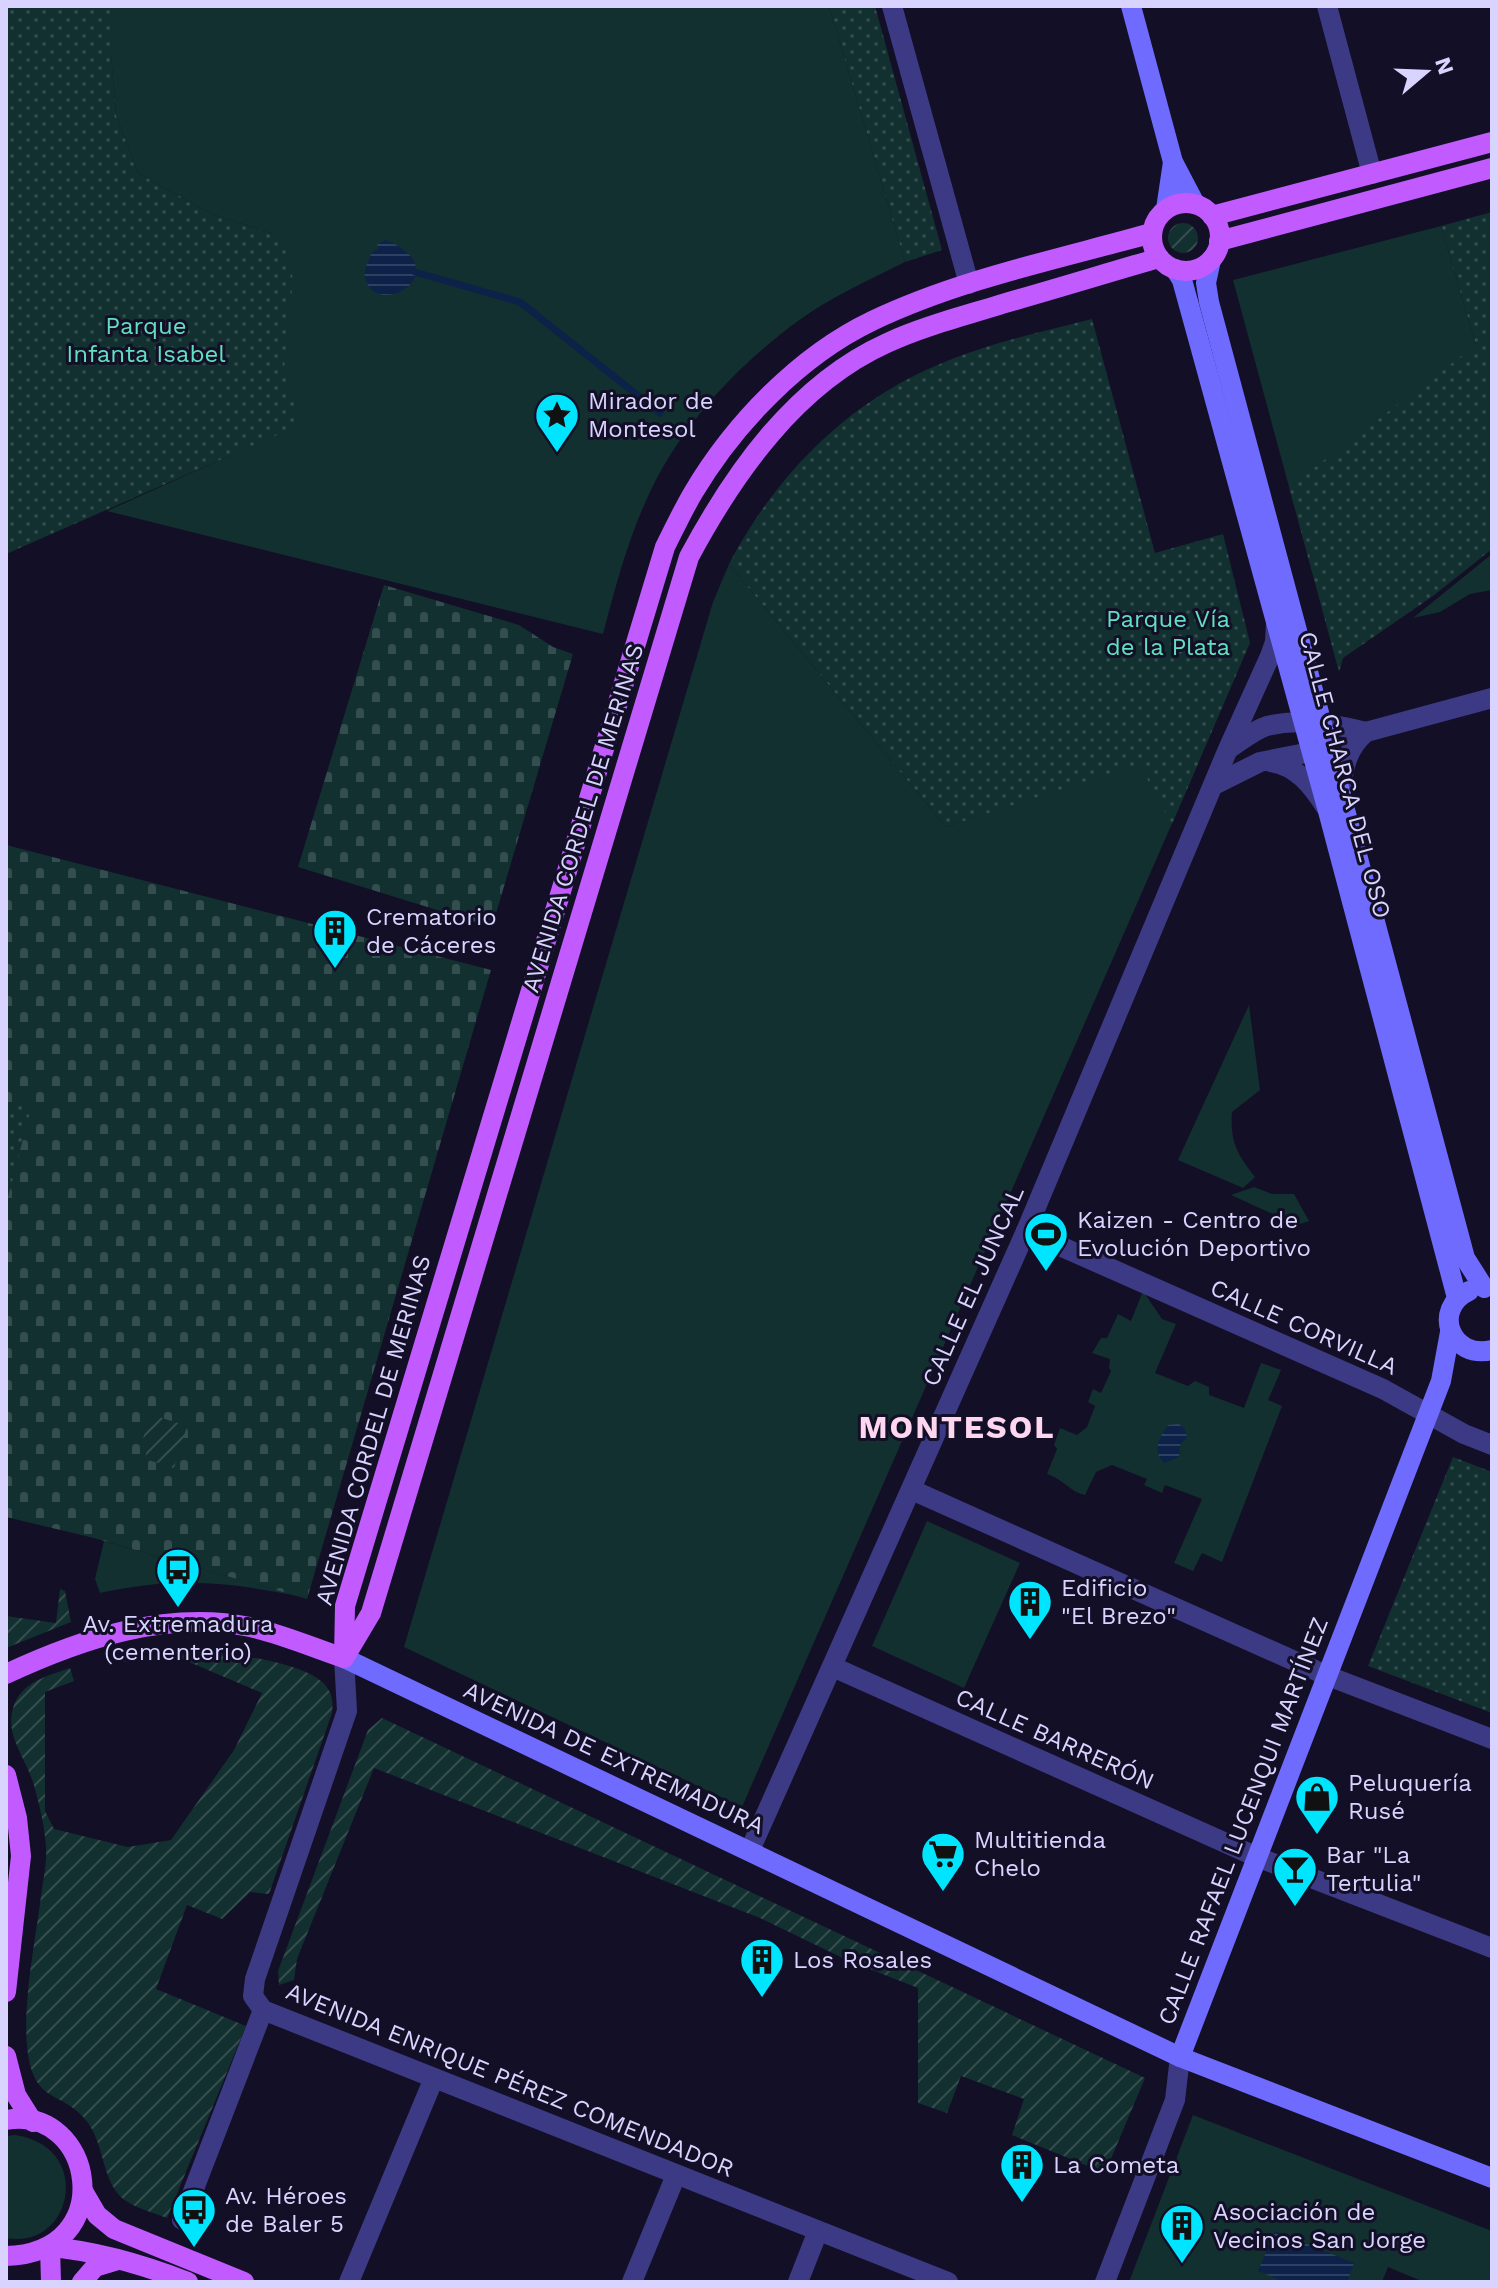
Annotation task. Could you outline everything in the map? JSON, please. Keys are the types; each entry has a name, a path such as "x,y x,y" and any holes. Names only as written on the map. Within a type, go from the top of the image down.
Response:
{"main road":[{"path":"1212,216 1492,142"},
{"path":"1215,250 1217,224 1212,216 1195,204 1184,203 1166,209 1159,216 1152,233 1155,250 1167,263 1194,270 1215,250 1492,168"},
{"name":"AVENIDA CORDEL DE MERINAS","path":"344,1658 345,1606 665,547 693,492 737,432 774,393 816,355 871,322 969,284 1152,233"},
{"name":"AVENIDA CORDEL DE MERINAS","path":"344,1658 371,1613 689,557 716,506 758,448 794,410 833,375 885,343 931,326 1167,263"},
{"name":"AVENIDA DE EXTREMADURA","path":"6,1674 90,1640 142,1626 196,1623 250,1627 344,1658"},
{"path":"6,1775 17,1818 21,1856 6,1992"},
{"path":"6,2056 16,2095 33,2122"},
{"path":"6,2120 33,2122 51,2129 65,2140 76,2155 82,2173 83,2191 78,2213 67,2232 50,2247 29,2255 6,2256"},
{"path":"83,2191 97,2215 114,2229 244,2282"},
{"path":"50,2247 79,2249 154,2269 188,2282"},
{"path":"50,2247 51,2282"},
{"path":"82,2282 95,2267 119,2260"}],"street":[{"path":"892,6 969,284"},
{"path":"1131,6 1173,162 1195,204"},
{"path":"1327,6 1372,174"},
{"path":"1166,209 1173,162"},
{"name":"CALLE CHARCA DEL OSO","path":"1215,250 1206,283 1209,302 1313,694 1338,730"},
{"name":"CALLE CHARCA DEL OSO","path":"1167,263 1182,280 1276,618 1338,730"},
{"name":"CALLE EL JUNCAL","path":"750,1850 1026,1231 1270,656 1275,642 1276,618"},
{"path":"1228,749 1265,726 1338,730 1492,698"},
{"path":"1216,784 1260,762 1320,751 1338,730"},
{"path":"1260,762 1276,762 1300,775 1334,804 1342,777 1338,730"},
{"name":"CALLE CHARCA DEL OSO","path":"1338,730 1320,751 1457,1298"},
{"name":"CALLE CHARCA DEL OSO","path":"1334,804 1465,1258 1488,1289"},
{"name":"CALLE CORVILLA","path":"1026,1231 1383,1389 1427,1415 1492,1445"},
{"path":"1457,1298 1474,1289 1488,1289"},
{"name":"CALLE RAFAEL LUCENQUI MARTÍNEZ","path":"1105,2282 1175,2100 1180,2057 1441,1381 1450,1332 1450,1310 1457,1298"},
{"path":"1450,1332 1463,1347 1486,1351"},
{"name":"CALLE RAFAEL LUCENQUI MARTÍNEZ","path":"1441,1381 1462,1362 1486,1351"},
{"path":"912,1490 1328,1676 1492,1739"},
{"name":"AVENIDA DE EXTREMADURA","path":"344,1658 1180,2057 1492,2178"},
{"name":"AVENIDA ENRIQUE PÉREZ COMENDADOR","path":"344,1658 347,1711 255,1979 253,1996 263,2010 948,2282"},
{"name":"CALLE BARRERÓN","path":"833,1667 1257,1857 1492,1948"},
{"path":"182,2220 263,2010"},
{"path":"349,2282 434,2078"},
{"path":"632,2282 676,2175"},
{"path":"798,2282 818,2231"}],"green space":[{"name":"Parque Infanta Isabel","path":"6,6 111,6 116,115 138,173 212,214 274,234 288,255 293,279 284,370 302,424 6,554"},
{"path":"111,6 829,6 905,262 798,321 754,356 696,418 664,465 643,507 603,634 107,511 300,424 281,405 274,234 212,214 138,173 116,115"},
{"path":"829,6 875,6 942,250 905,262"},
{"path":"1492,212 1492,549 1433,596 1343,658 1339,672 1289,487 1476,345 1441,226"},
{"path":"1183,223 1194,227 1198,238 1194,249 1183,253 1172,249 1168,238 1172,227"},
{"path":"1441,226 1476,345 1295,509 1233,280"},
{"name":"Parque Vía de la Plata","path":"1092,319 1155,553 1223,534 1250,643 1172,824 1139,764 946,827 729,564 747,532 791,472 844,421 874,399 906,380 977,350"},
{"path":"1492,554 1492,590 1470,594 1440,612 1413,618"},
{"path":"729,564 946,827 1138,763 1198,764 742,1807 404,1647 713,602"},
{"path":"384,585 519,625 553,647 573,654 492,927 298,867"},
{"path":"6,845 491,970 307,1599 94,1538 6,1517"},
{"path":"1249,1005 1260,1090 1232,1112 1236,1147 1255,1177 1243,1188 1178,1160"},
{"path":"11,1102 31,1108 6,1205 6,1128"},
{"path":"1254,1187 1272,1194 1294,1194 1309,1221 1297,1225 1231,1195"},
{"path":"1143,1291 1162,1319 1176,1324 1155,1373 1188,1386 1195,1381 1209,1387 1209,1395 1244,1408 1261,1363 1281,1370 1268,1400 1282,1406 1222,1562 1202,1553 1193,1571 1174,1563 1202,1499 1165,1485 1162,1493 1144,1485 1147,1479 1112,1465 1096,1472 1085,1495 1047,1474 1057,1449 1054,1445 1060,1428 1077,1435 1087,1427 1095,1406 1088,1402 1093,1389 1101,1393 1111,1371 1110,1359 1092,1353 1101,1338 1107,1338 1118,1314 1131,1321"},
{"path":"150,1414 187,1426 174,1468 145,1459 148,1443 143,1439"},
{"path":"1453,1457 1492,1472 1492,1713 1368,1666"},
{"path":"927,1521 1020,1563 964,1688 872,1646"},
{"path":"104,1541 297,1596 198,1583 151,1585 100,1593 95,1579"},
{"path":"60,1589 65,1591 71,1622 6,1648 6,1616 56,1623"},
{"path":"198,1651 268,1661 305,1672 328,1689 332,1698 332,1713 269,1894 250,1892 222,1919 187,1905 156,1989 246,2026 167,2218 135,2206 119,2195 109,2178 91,2127 76,2110 40,2085 30,2065 27,2004 46,1848 35,1790 14,1737 11,1718 17,1699 28,1686 70,1668 74,1681 45,1692 45,1811 54,1829 128,1847 171,1840 234,1750 262,1693 182,1659 119,1662"},
{"path":"382,1718 1145,2078 1105,2173 1012,2135 1024,2099 961,2076 947,2113 918,2103 918,1988 849,1961 760,1918 374,1768 297,1959 294,1980 279,1985 278,1971 368,1730"},
{"path":"1193,2115 1492,2231 1492,2282 1424,2282 1388,2267 1382,2282 1129,2282"},
{"path":"15,2135 40,2143 57,2158 65,2176 65,2196 59,2214 46,2229 29,2238 6,2238 6,2136"}],"water":[{"path":"386,240 407,253 416,266 415,278 407,287 395,294 383,295 372,290 365,273 371,253 379,248 377,244"},
{"path":"1179,1424 1185,1429 1187,1437 1180,1445 1179,1457 1164,1463 1158,1453 1160,1439 1168,1425"},
{"path":"1275,2231 1354,2263 1347,2282 1285,2282 1258,2271"}],"waterway":[{"path":"415,272 520,302 660,413"}],"place":[{"name":"Mirador de Montesol","path":"557,454"},
{"name":"Crematorio de Cáceres","path":"335,970"},
{"name":"Kaizen - Centro de Evolución Deportivo","path":"1046,1273"},
{"name":"Av. Extremadura (cementerio)","path":"178,1609"},
{"name":"Edificio \"El Brezo\"","path":"1030,1641"},
{"name":"Peluquería Rusé","path":"1317,1836"},
{"name":"Multitienda Chelo","path":"943,1893"},
{"name":"Bar \"La Tertulia\"","path":"1295,1908"},
{"name":"Los Rosales","path":"762,1999"},
{"name":"La Cometa","path":"1022,2204"},
{"name":"Av. Héroes de Baler 5","path":"194,2249"},
{"name":"Asociación de Vecinos San Jorge","path":"1182,2265"}],"district":[{"name":"MONTESOL","path":"957,1427"}]}
